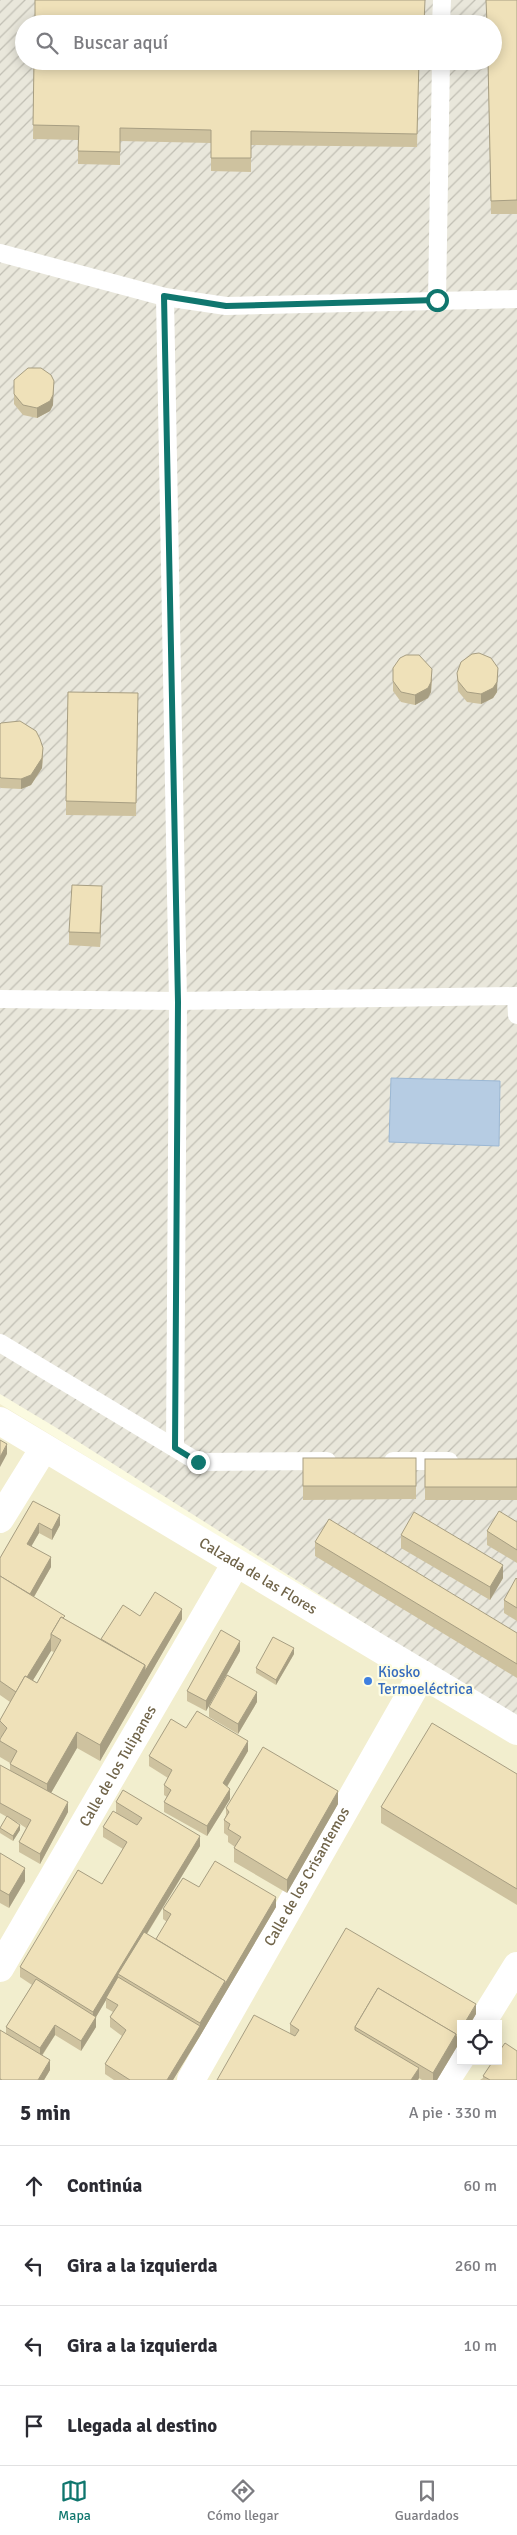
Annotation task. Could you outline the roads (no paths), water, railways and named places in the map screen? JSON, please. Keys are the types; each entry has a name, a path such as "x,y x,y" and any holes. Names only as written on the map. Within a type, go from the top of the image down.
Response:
{"street":[{"name":"Calzada de las Flores","path":"0,1422 517,1731"},
{"path":"0,1519 44,1448"},
{"name":"Calle de los Tulipanes","path":"0,1968 236,1563"},
{"name":"Calle de los Crisantemos","path":"191,2080 422,1674"},
{"path":"483,2020 517,1966"},
{"path":"446,2080 457,2063"}],"lane":[{"path":"441,15 442,0"},
{"path":"437,300 441,70"},
{"path":"0,253 164,296 226,306 517,299"},
{"path":"164,296 178,1002 175,1448"},
{"path":"0,999 178,1002 517,996 517,1015"},
{"path":"0,1343 198,1462 348,1461"},
{"path":"378,1461 467,1461"}],"water":[{"path":"391,1078 500,1081 499,1146 389,1142"}],"place":[{"name":"Kiosko Termoeléctrica","path":"368,1681"}]}
